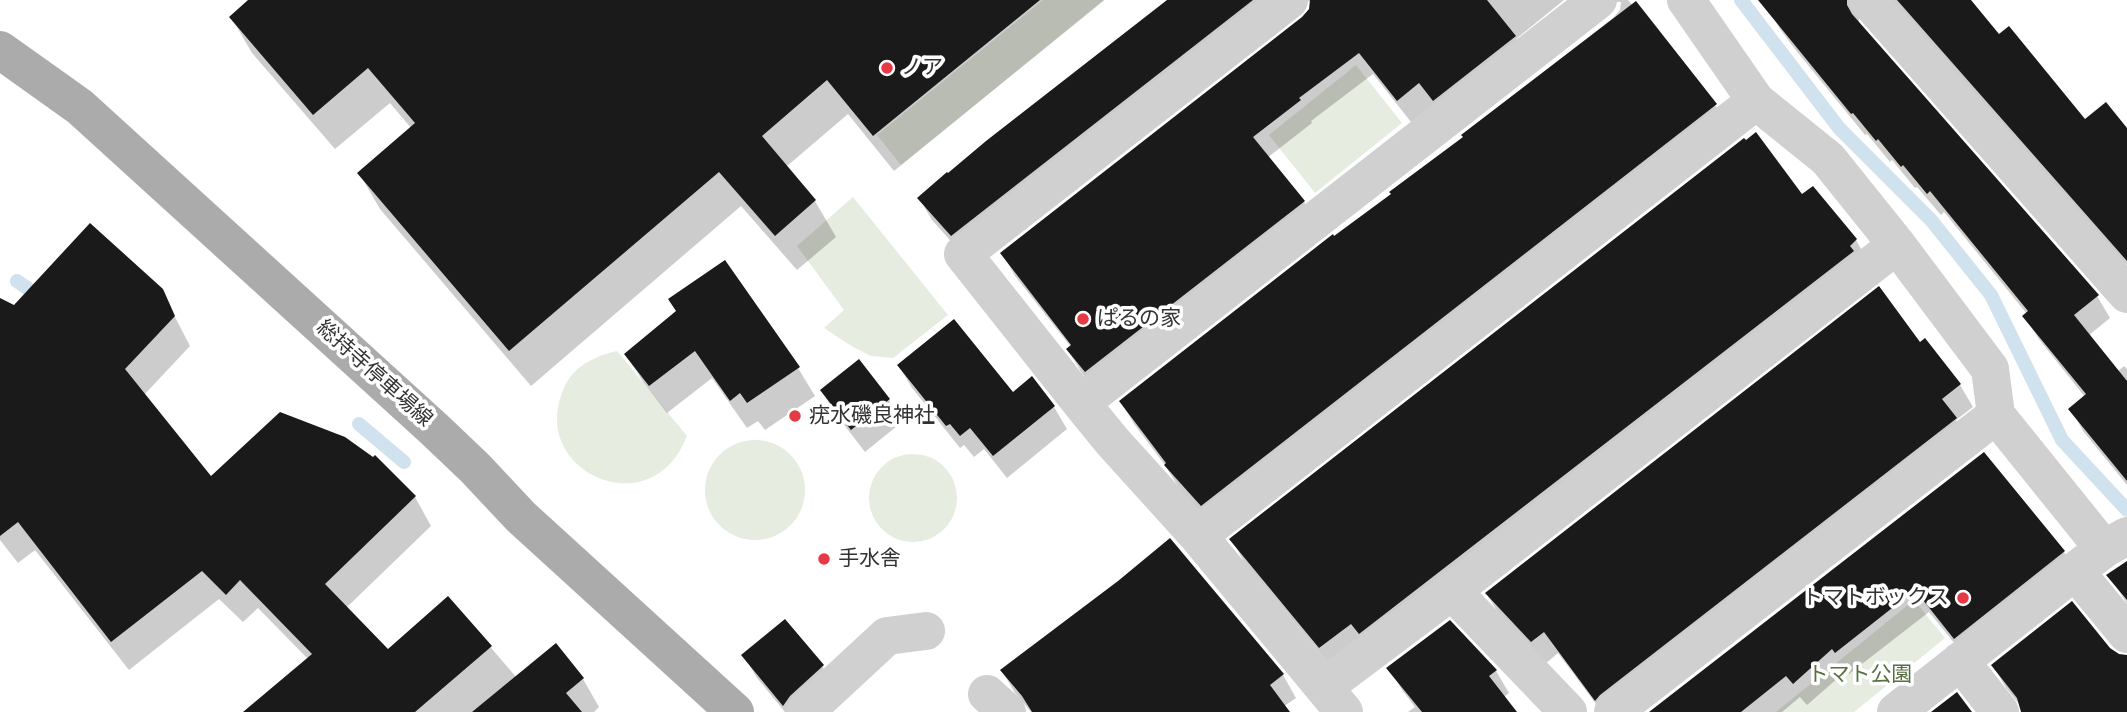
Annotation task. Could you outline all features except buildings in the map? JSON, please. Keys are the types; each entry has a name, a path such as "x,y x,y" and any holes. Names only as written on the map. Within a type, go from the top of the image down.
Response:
{"main road":[{"name":"総持寺停車場線","path":"0,50 80,107 424,420 475,468 521,517 735,712"}],"street":[{"path":"1289,0 963,254 1112,441 1198,536 1334,700 1452,592 1897,245"},
{"path":"1686,0 1756,101 1828,159 1897,245 1990,369 1996,415 2102,552 2127,634"},
{"path":"1868,0 2127,294"},
{"path":"1081,403 1574,7"},
{"path":"1198,536 1756,101"},
{"path":"1614,712 1996,415"},
{"path":"1896,712 2102,552"},
{"path":"1452,592 1568,712"},
{"path":"805,712 887,636 926,631"},
{"path":"1960,661 2000,712"}],"green space":[{"path":"1043,0 1105,0 901,165 877,135"},
{"path":"1356,65 1402,123 1315,193 1269,135"},
{"path":"853,197 948,315 893,358 871,356 824,328 844,310 797,246"},
{"path":"617,351 687,436 677,455 659,473 638,482 615,483 594,476 576,463 563,444 557,422 561,396 575,371 589,361"},
{"path":"755,440 774,444 790,455 801,471 805,490 801,509 790,525 774,536 755,540 736,536 720,525 709,509 705,490 709,471 720,455 736,444"},
{"path":"913,454 930,458 944,467 953,481 957,498 953,515 944,529 930,538 913,542 896,538 882,529 873,515 869,498 873,481 882,467 896,458"},
{"name":"トマト公園","path":"1914,600 1945,638 1854,712 1776,712"}],"waterway":[{"path":"1741,0 1839,128 1931,220 1991,295 2062,440 2127,510"},
{"path":"17,281 44,300"},
{"path":"359,424 404,462"}],"place":[{"name":"ノア","path":"887,68"},
{"name":"ぱるの家","path":"1083,319"},
{"name":"疣水磯良神社","path":"795,416"},
{"name":"手水舎","path":"824,559"},
{"name":"トマトボックス","path":"1963,598"}]}
